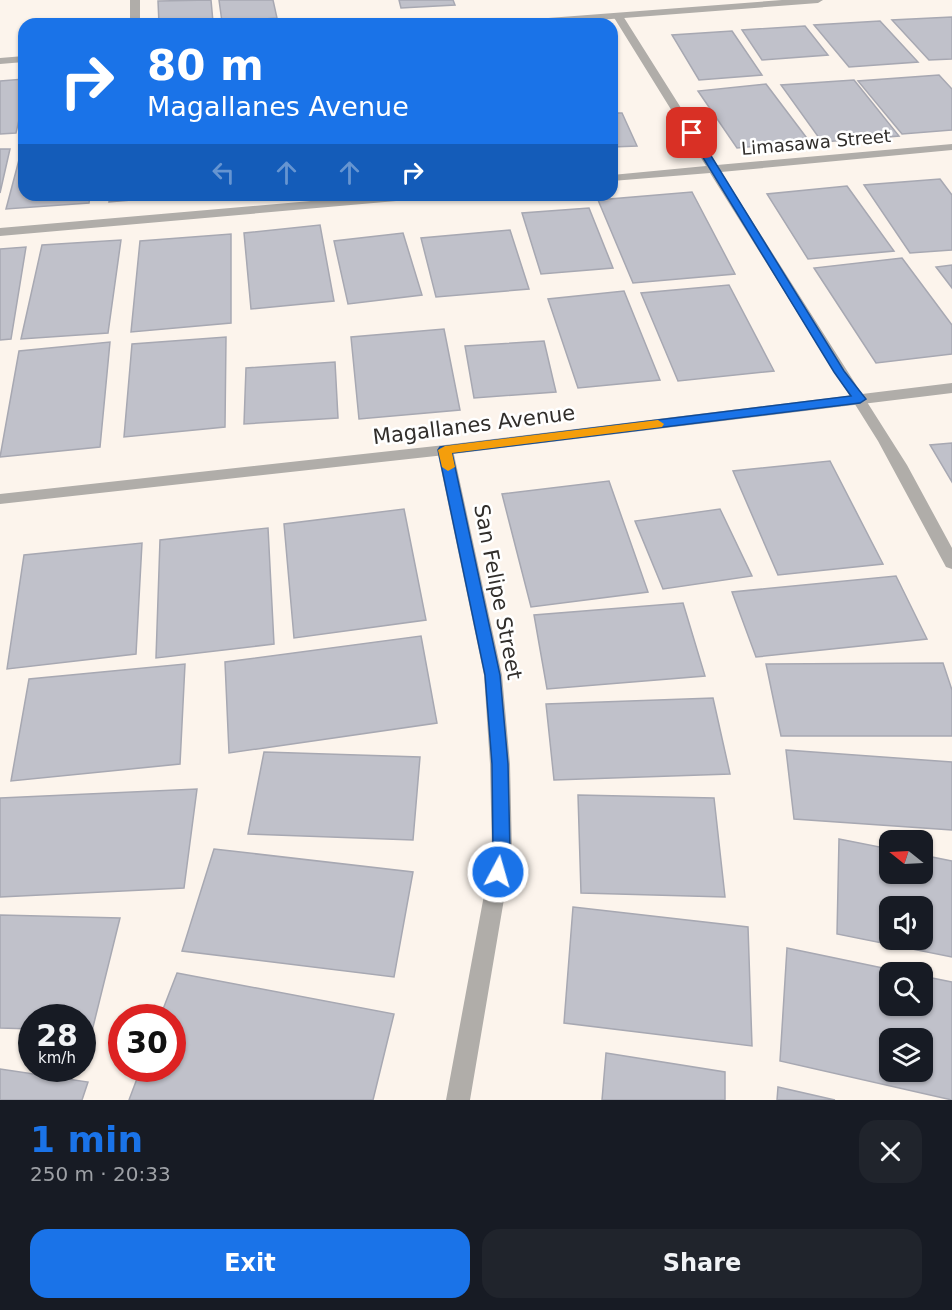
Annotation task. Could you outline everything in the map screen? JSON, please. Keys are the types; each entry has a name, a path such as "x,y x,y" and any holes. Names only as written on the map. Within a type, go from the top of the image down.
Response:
{"street":[{"path":"135,0 135,18"},
{"path":"591,18 818,0"},
{"path":"618,16 840,372 860,399 911,486 952,563"},
{"path":"0,61 18,60"},
{"name":"Limasawa Street","path":"618,177 952,147"},
{"path":"0,232 351,201"},
{"name":"Magallanes Avenue","path":"0,499 445,450 952,388"},
{"name":"San Felipe Street","path":"445,450 493,675 502,852 458,1100"}],"building":[{"path":"211,0 213,18 159,18 158,1"},
{"path":"219,0 273,0 277,18 221,18"},
{"path":"399,0 453,0 455,5 401,8"},
{"path":"952,17 952,59 929,60 892,20"},
{"path":"880,21 918,62 849,67 814,25"},
{"path":"805,26 828,55 762,60 742,30"},
{"path":"732,31 762,75 699,80 672,35"},
{"path":"939,75 952,89 952,130 902,134 858,81"},
{"path":"18,80 16,133 0,134 0,81"},
{"path":"854,80 899,136 822,142 781,85"},
{"path":"766,84 809,141 737,148 698,91"},
{"path":"618,113 622,113 637,146 618,147"},
{"path":"0,149 10,149 0,193"},
{"path":"18,164 18,201 89,201 89,203 6,209"},
{"path":"940,179 952,195 952,250 910,253 864,185"},
{"path":"847,186 894,251 808,259 767,194"},
{"path":"692,192 735,274 633,283 598,201 618,201 618,198"},
{"path":"589,208 613,268 541,274 522,213"},
{"path":"320,225 334,301 251,309 244,233"},
{"path":"510,230 529,289 436,297 421,238"},
{"path":"403,233 422,295 348,304 334,241"},
{"path":"231,234 231,323 131,332 140,241"},
{"path":"121,240 108,333 21,339 42,245"},
{"path":"26,247 11,339 0,340 0,249"},
{"path":"902,258 952,325 952,354 876,363 814,268"},
{"path":"952,265 952,288 936,267"},
{"path":"729,285 774,371 678,381 641,293"},
{"path":"624,291 660,380 578,388 548,299"},
{"path":"444,329 460,410 359,419 351,337"},
{"path":"226,337 225,427 124,437 132,344"},
{"path":"544,341 556,392 474,398 465,346"},
{"path":"110,342 100,447 0,457 19,351"},
{"path":"335,362 338,418 244,424 246,368"},
{"path":"952,443 952,482 930,445"},
{"path":"830,461 883,564 778,575 733,471"},
{"path":"609,481 648,592 531,607 502,494"},
{"path":"404,509 426,620 294,638 284,524"},
{"path":"720,509 752,576 663,589 635,521"},
{"path":"268,528 274,644 156,658 160,540"},
{"path":"142,543 136,654 7,669 24,555"},
{"path":"896,576 927,639 756,657 732,592"},
{"path":"683,603 705,676 547,689 534,615"},
{"path":"421,636 437,723 229,753 225,662"},
{"path":"943,663 952,690 952,736 781,736 766,664"},
{"path":"185,664 180,764 11,781 29,679"},
{"path":"713,698 730,774 554,780 546,704"},
{"path":"786,750 952,762 952,830 794,819"},
{"path":"264,752 420,757 413,840 248,834"},
{"path":"197,789 184,888 0,897 0,798"},
{"path":"578,795 714,798 725,897 581,893"},
{"path":"839,839 879,847 879,884 933,884 933,857 952,861 952,957 917,950 933,950 933,896 879,896 879,942 837,934"},
{"path":"214,849 413,872 394,977 182,951"},
{"path":"573,907 748,927 752,1046 564,1023"},
{"path":"0,915 120,918 96,1015 96,1004 18,1004 18,1029 0,1028"},
{"path":"787,948 879,967 879,1016 933,1016 933,978 952,982 952,1100 780,1061"},
{"path":"177,973 394,1014 373,1100 129,1100 136,1082 186,1082 186,1004 165,1004"},
{"path":"606,1053 725,1072 725,1100 602,1100"},
{"path":"0,1069 18,1072 18,1082 88,1082 82,1100 0,1100"},
{"path":"778,1087 835,1100 777,1100"}],"slow traffic":[{"path":"448,467 445,450 658,424"}],"route":[{"path":"498,872 502,852 500,764 493,675 445,450 860,399 840,372 692,133"}]}
